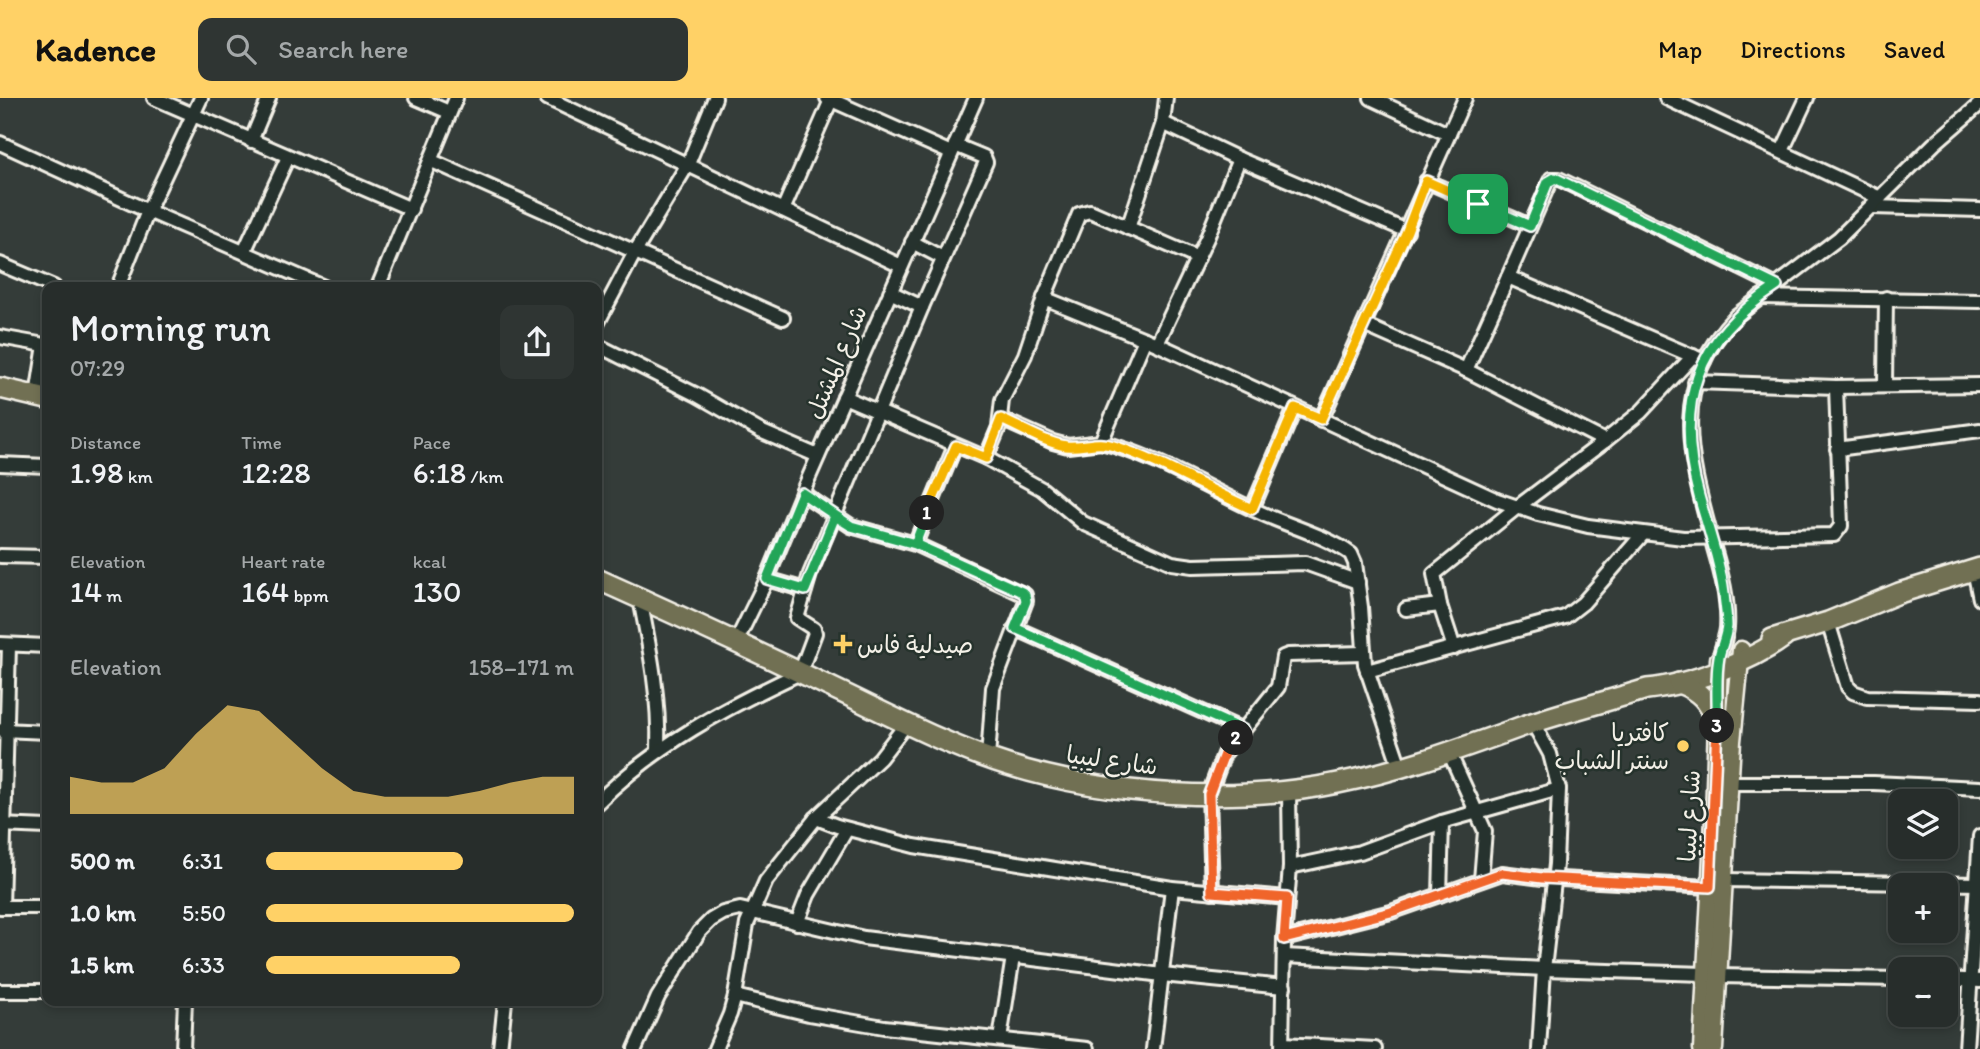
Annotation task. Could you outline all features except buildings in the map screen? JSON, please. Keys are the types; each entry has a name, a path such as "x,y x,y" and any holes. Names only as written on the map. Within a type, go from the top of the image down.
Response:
{"highway":[{"path":"0,388 42,398"},
{"name":"شارع ليبيا","path":"602,581 988,758 1089,783 1162,792 1251,794 1336,784 1449,752 1533,723 1647,689 1664,687 1740,655 1766,650 1784,637 1899,593 1977,569"},
{"name":"شارع ليبيا","path":"1647,689 1660,681 1719,664"},
{"path":"1679,682 1698,690 1707,699 1717,723"}],"main road":[{"name":"شارع ليبيا","path":"1702,1049 1711,975 1717,883 1730,783 1740,655"},
{"name":"شارع ليبيا","path":"1717,883 1719,664"},
{"name":"شارع ليبيا","path":"1711,975 1714,1049"}],"street":[{"path":"153,98 411,209"},
{"path":"120,282 148,211 201,98"},
{"path":"251,141 269,98"},
{"path":"416,98 449,112"},
{"path":"381,282 456,98"},
{"path":"547,98 901,266"},
{"path":"602,315 635,252 688,164 715,98"},
{"name":"شارع المشتل","path":"736,642 767,579 818,456 976,98"},
{"path":"1128,228 1163,122 1166,98"},
{"path":"1371,98 1448,134"},
{"path":"1321,419 1465,98"},
{"path":"1667,98 1782,150 1876,203 1980,210"},
{"path":"1782,150 1807,98"},
{"path":"1454,648 1440,605 1435,573 1641,412 1760,297 1821,253 1876,203 1934,144 1979,105 1966,98"},
{"path":"602,799 658,750 747,698 800,673 815,633 814,629 797,619 805,590 922,307 986,162 984,157 953,149 855,104 829,99 783,209"},
{"path":"1163,122 1239,159 1407,231"},
{"path":"0,159 3,144 148,211 313,282"},
{"path":"244,252 288,157"},
{"path":"1101,442 1151,342 1198,258 1239,159"},
{"path":"432,162 783,318"},
{"path":"1466,370 1548,182 1555,178 1777,286"},
{"path":"1426,181 1530,226"},
{"path":"986,458 1001,419 1002,400 1025,355 1044,298 1079,214 1090,211 1198,258"},
{"path":"912,243 943,258"},
{"path":"0,264 42,282"},
{"path":"1508,277 1698,359"},
{"path":"890,292 922,307"},
{"path":"1760,297 1980,301"},
{"path":"1044,298 1151,342 1516,508 1588,526 1643,534 1712,539 1838,533 1841,526 1836,387"},
{"path":"1885,385 1886,298"},
{"path":"1364,325 1466,370 1605,441"},
{"path":"0,337 42,344"},
{"path":"602,348 697,395 760,431 818,456"},
{"path":"1698,359 1689,413 1691,457 1699,497 1720,570 1727,628 1740,655"},
{"path":"1695,382 1836,387 1980,385"},
{"path":"844,397 986,458 1042,489 1083,523 1172,563 1193,566 1305,563 1358,582"},
{"path":"1252,509 1295,408"},
{"path":"1001,419 1068,446 1101,442 1124,449 1347,550 1354,558 1358,582 1367,671 1399,767"},
{"path":"1837,449 1980,430"},
{"path":"915,544 956,446"},
{"path":"0,464 42,466"},
{"path":"802,493 851,526 915,544 1025,595 1026,601 993,688 988,758"},
{"path":"1367,671 1570,614 1643,534"},
{"path":"0,556 42,557"},
{"path":"1977,569 1980,599"},
{"path":"767,579 805,590"},
{"path":"640,599 654,672 659,727 658,750"},
{"path":"1406,609 1440,605"},
{"path":"1828,622 1844,680 1853,692 1867,697 1980,700"},
{"path":"1015,628 1243,730"},
{"path":"1719,664 1727,628"},
{"path":"42,646 5,644 1,825 1,906 42,907"},
{"path":"1212,892 1209,794 1224,754 1278,687 1284,656 1364,653"},
{"path":"715,1049 735,996 743,943 752,912 766,881 816,818 880,758 907,723"},
{"path":"1533,723 1550,754 1559,789 1555,879 1544,969 1539,1049"},
{"path":"4,730 42,732"},
{"path":"1449,752 1478,811 1486,837 1481,880"},
{"path":"1730,783 1874,783 1980,788"},
{"path":"1290,867 1360,852 1442,822 1559,789"},
{"path":"1289,790 1290,867 1284,939 1282,1047 1376,1049"},
{"path":"816,818 914,846 1172,888 1287,898"},
{"path":"1440,895 1442,822"},
{"path":"1,825 42,827"},
{"path":"797,923 808,895 847,829"},
{"path":"1966,1049 1976,980 1980,836"},
{"path":"1284,939 1391,912 1507,873 1555,879 1717,883 1978,884"},
{"path":"1153,1049 1172,888"},
{"path":"635,1049 658,997 699,932 723,913 740,909 864,938 1162,975 1284,986"},
{"path":"1284,956 1544,969 1888,979"},
{"path":"1005,1043 1013,957"},
{"path":"1958,979 1976,980"},
{"path":"0,991 42,991"},
{"path":"735,996 809,1014 876,1026 1005,1043 1087,1049"},
{"path":"183,1049 185,1006"},
{"path":"500,1049 504,1006"}],"place":[{"name":"صيدلية فاس","path":"843,644"},
{"name":"كافتريا سنتر الشباب","path":"1683,746"}],"route":[{"path":"1478,204 1426,181 1407,231 1321,419 1295,408 1252,509 1188,476 1124,449 1101,442 1068,446 1001,419 986,458 956,446 915,544 851,526 835,516 805,590 767,579 802,493 821,505 835,516 837,518 844,523 851,526 899,538 915,544 1022,592 1026,601 1015,628 1243,730 1224,754 1209,794 1212,892 1287,898 1284,939 1391,912 1502,873 1601,882 1710,887 1719,659 1727,628 1720,570 1694,476 1689,413 1695,382 1712,345 1736,316 1777,286 1559,179 1551,179 1548,182 1530,226 1478,204"}]}
